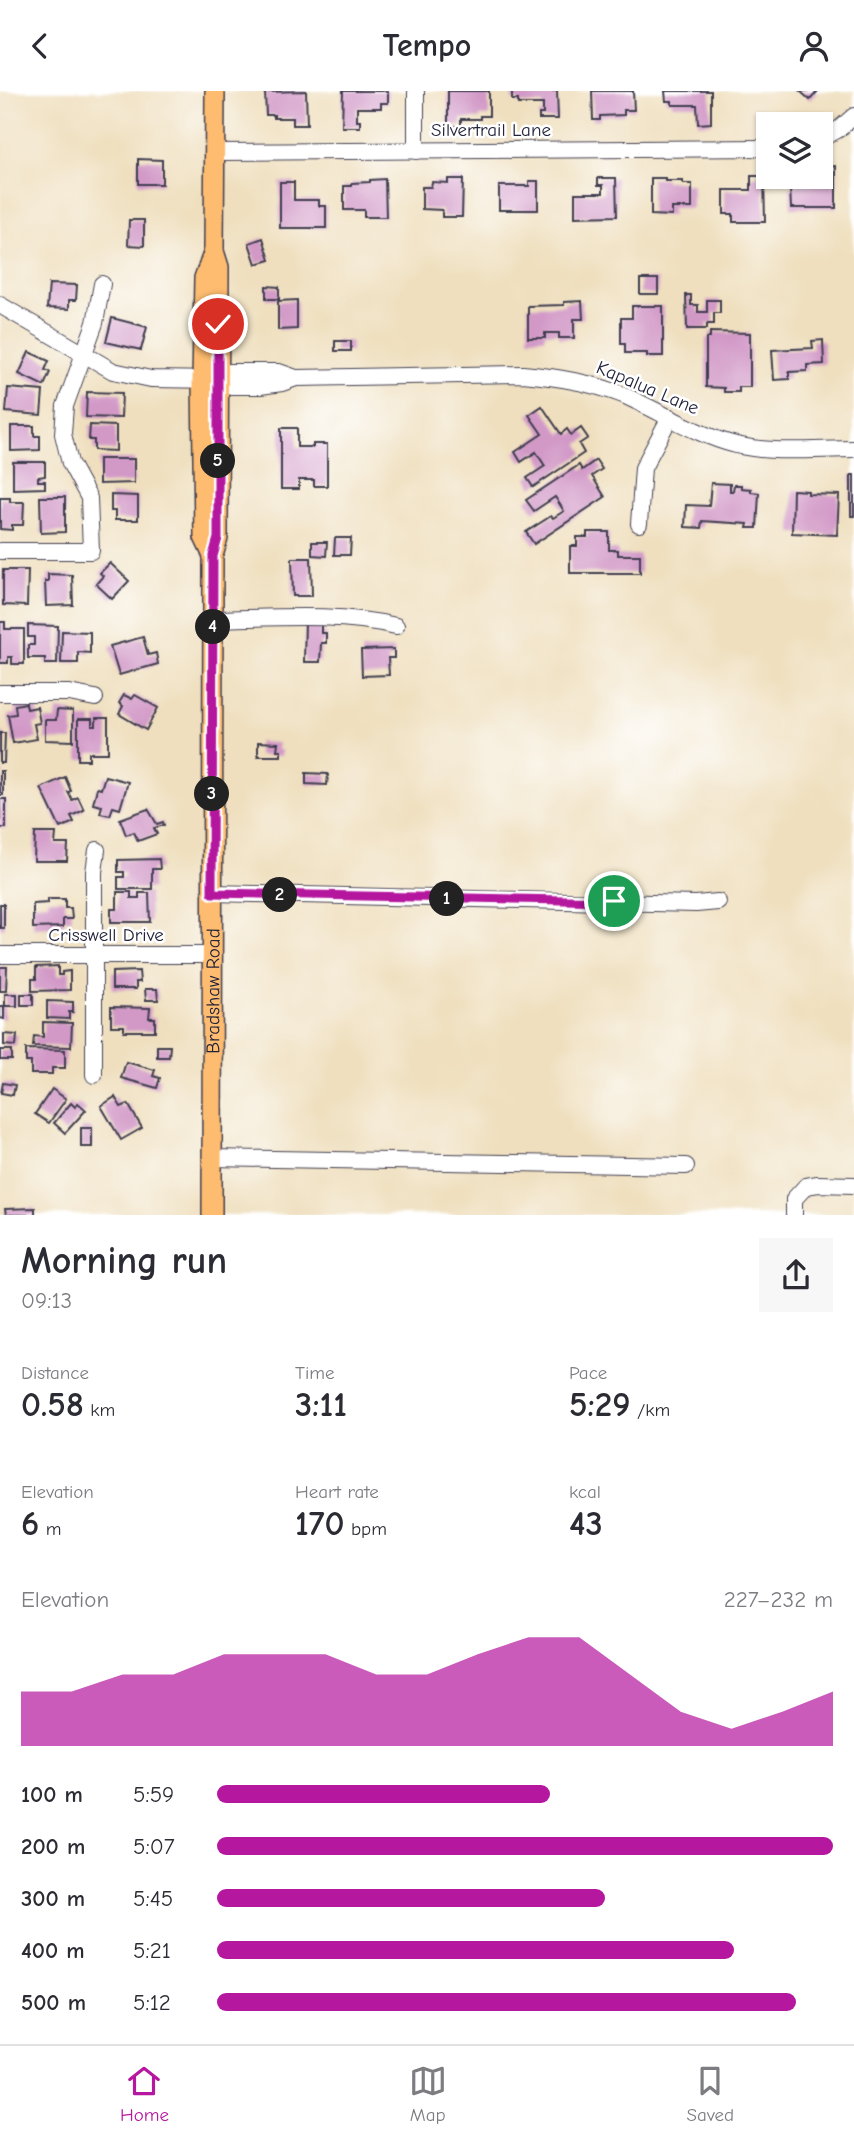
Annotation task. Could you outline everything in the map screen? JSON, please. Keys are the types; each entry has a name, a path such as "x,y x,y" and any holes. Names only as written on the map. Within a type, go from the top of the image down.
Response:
{"main road":[{"name":"Bradshaw Road","path":"212,1215 213,556 218,538 209,380 219,267 214,251 215,91"}],"street":[{"path":"416,91 416,151"},
{"path":"833,132 854,116"},
{"name":"Silvertrail Lane","path":"215,152 756,148"},
{"path":"0,551 91,551 89,498 70,463 63,434 65,406 95,323 102,284"},
{"name":"Kapalua Lane","path":"0,305 113,371 152,379 209,380 230,372 279,372 296,378 523,374 554,377 594,385 623,395 714,438 736,445 774,450 854,449"},
{"path":"639,524 643,468 670,417"},
{"path":"213,619 330,617 367,619 396,626"},
{"path":"0,693 69,693 95,698"},
{"path":"94,1075 94,872 97,850"},
{"path":"212,893 696,904 718,902"},
{"name":"Crisswell Drive","path":"0,955 212,955"},
{"path":"212,1158 686,1166"},
{"path":"794,1207 806,1186 854,1185"}],"building":[{"path":"306,91 307,125 293,125 293,118 266,115 265,92"},
{"path":"343,91 388,91 388,103 381,103 381,108 357,108 360,127 342,127"},
{"path":"448,91 489,91 489,116 461,119 461,126 448,126"},
{"path":"512,91 557,91 558,119 539,119 539,114 543,114 543,104 518,104 518,100 512,100"},
{"path":"592,91 633,91 634,110 624,110 624,115 600,116 600,120 593,120"},
{"path":"665,91 711,91 711,123 698,124 697,105 672,105 672,101 666,101"},
{"path":"800,91 818,91 810,100"},
{"path":"138,159 162,160 162,184 138,184"},
{"path":"833,166 836,166 836,208 791,208 790,189 833,189"},
{"path":"751,176 756,176 756,189 764,189 765,222 733,222 733,214 724,214 724,190 751,190"},
{"path":"598,178 616,178 617,216 575,217 575,193 603,193 603,185 598,185"},
{"path":"651,178 692,184 692,208 672,208 672,216 651,215"},
{"path":"385,179 386,217 364,217 364,210 344,210 344,186"},
{"path":"448,179 463,179 462,217 442,217 442,210 422,209 422,187 431,187 432,182 448,183"},
{"path":"529,181 538,181 538,210 499,210 499,186 529,186"},
{"path":"280,182 294,182 294,200 319,200 319,206 326,206 326,228 280,228"},
{"path":"129,220 144,220 144,246 128,245"},
{"path":"263,238 270,260 256,264 249,243"},
{"path":"640,279 658,279 658,294 640,294"},
{"path":"49,284 77,285 76,300 69,300 69,309 47,308"},
{"path":"266,286 279,287 279,299 266,299"},
{"path":"686,295 691,295 691,305 698,305 698,312 707,312 707,300 720,300 720,313 714,313 714,324 707,324 707,329 687,329"},
{"path":"297,300 297,329 278,330 278,301"},
{"path":"582,301 583,319 574,319 574,338 559,338 559,333 545,333 545,338 528,338 528,306 564,305 564,302"},
{"path":"632,306 663,306 663,356 625,353 625,344 621,344 621,318 632,318"},
{"path":"112,318 147,327 141,350 106,342"},
{"path":"710,332 750,333 750,387 739,387 739,392 724,392 724,388 706,387 706,338 710,338"},
{"path":"823,340 824,364 807,365 807,371 789,372 789,379 774,380 772,350 813,348 812,341"},
{"path":"335,341 351,341 351,351 335,351"},
{"path":"29,352 49,361 45,370 50,372 44,386 19,374"},
{"path":"8,388 43,391 41,415 6,412"},
{"path":"87,392 122,393 121,418 86,417"},
{"path":"542,406 561,434 567,429 571,435 581,428 588,438 579,444 584,453 533,487 527,478 545,466 536,452 521,462 515,452 542,434 529,415"},
{"path":"90,425 116,426 116,451 94,450 94,440 89,440"},
{"path":"11,426 34,426 34,436 40,436 40,450 11,451"},
{"path":"281,428 297,428 297,447 327,444 327,486 314,486 314,480 299,480 299,489 281,489"},
{"path":"99,459 134,459 134,483 99,484"},
{"path":"596,460 602,469 592,476 605,497 534,544 526,532 564,511 555,497 534,511 526,500 579,465 582,470"},
{"path":"13,462 45,462 45,476 38,477 38,481 45,481 45,488 13,489"},
{"path":"851,475 854,475 854,516 851,516"},
{"path":"711,483 730,484 730,491 733,491 734,485 741,485 741,488 759,493 757,528 747,528 748,524 702,521 701,528 685,527 686,505 709,506"},
{"path":"793,490 808,491 808,494 839,495 837,535 792,533"},
{"path":"111,495 138,496 138,520 115,520 115,511 111,511"},
{"path":"40,497 65,497 65,532 41,533"},
{"path":"0,498 10,498 10,502 24,502 23,525 12,525 12,530 0,529"},
{"path":"587,532 609,532 609,550 618,550 618,555 640,555 640,573 570,573 570,546 577,546 577,537 587,537"},
{"path":"335,538 351,538 350,555 334,555"},
{"path":"312,542 327,542 326,556 312,555"},
{"path":"292,558 311,558 312,596 293,596"},
{"path":"110,563 129,581 112,599 96,584 103,576 100,573"},
{"path":"3,570 28,570 27,606 3,605"},
{"path":"48,574 72,575 73,605 46,606 45,581 48,581"},
{"path":"305,621 321,622 321,633 326,633 326,643 321,643 320,662 304,662"},
{"path":"0,622 5,622 5,629 24,629 24,664 12,664 12,657 8,657 8,663 0,663"},
{"path":"28,625 58,626 57,664 45,664 45,658 28,658 28,645 34,645 34,637 28,637"},
{"path":"62,631 90,632 90,653 78,652 78,663 61,663"},
{"path":"143,637 148,655 156,653 158,664 119,675 110,646"},
{"path":"394,649 394,658 388,658 389,675 362,676 361,650"},
{"path":"124,695 132,699 135,695 158,708 146,730 119,714 123,706 119,703"},
{"path":"26,703 27,709 37,707 40,723 34,724 37,739 13,743 8,715 16,714 15,705"},
{"path":"57,710 73,711 73,741 45,740 45,720 56,720"},
{"path":"96,718 108,718 108,753 89,753 89,760 78,760 78,719 92,719 92,726 96,726"},
{"path":"0,733 5,733 4,763 0,763"},
{"path":"258,742 278,743 277,750 281,750 281,756 258,756"},
{"path":"0,771 3,771 3,795 0,795"},
{"path":"306,773 328,774 327,785 306,784"},
{"path":"105,776 128,782 120,809 113,807 110,815 100,813 102,806 93,804 97,788 101,789"},
{"path":"65,777 72,800 78,797 84,810 71,816 74,822 60,828 41,788"},
{"path":"0,799 6,799 6,828 0,828"},
{"path":"148,809 157,824 163,822 164,825 154,828 157,834 138,841 134,832 126,835 120,819"},
{"path":"35,833 56,833 55,844 68,844 67,861 34,861"},
{"path":"159,859 160,869 152,869 152,889 118,889 118,877 124,877 124,872 118,872 118,860"},
{"path":"117,892 131,892 131,898 139,898 139,893 149,893 150,922 111,922 111,909 117,909"},
{"path":"48,899 65,899 65,908 71,908 72,919 63,919 63,927 33,928 33,904 48,903"},
{"path":"0,904 4,904 4,928 0,928"},
{"path":"58,966 58,975 70,971 70,990 32,991 36,967"},
{"path":"0,967 7,967 6,991 0,991"},
{"path":"139,971 140,982 136,982 136,989 112,989 112,972"},
{"path":"145,989 157,989 158,1000 146,1000"},
{"path":"5,994 17,994 17,1006 5,1006"},
{"path":"21,994 33,994 33,1005 21,1005"},
{"path":"47,1001 73,1002 73,1012 69,1012 69,1019 47,1018"},
{"path":"0,1006 4,1006 4,1019 0,1018"},
{"path":"111,1007 150,1008 149,1018 155,1018 155,1031 124,1031 124,1026 111,1026"},
{"path":"43,1022 72,1023 71,1047 33,1046 34,1036 43,1037"},
{"path":"4,1034 17,1035 16,1046 4,1045"},
{"path":"157,1046 170,1046 169,1057 157,1057"},
{"path":"26,1049 65,1050 65,1068 52,1068 52,1074 31,1074 31,1062 26,1062"},
{"path":"0,1050 12,1050 12,1060 0,1060"},
{"path":"126,1062 155,1070 153,1076 160,1078 157,1088 121,1078"},
{"path":"3,1083 15,1085 13,1095 1,1093"},
{"path":"52,1089 66,1099 49,1123 35,1114"},
{"path":"115,1097 121,1107 128,1104 142,1128 121,1140 101,1106"},
{"path":"71,1103 75,1107 78,1103 86,1110 65,1133 54,1123"},
{"path":"81,1128 92,1128 92,1147 81,1147"},
{"path":"35,1208 35,1215 6,1215 5,1209"}],"route":[{"path":"218,324 218,538 213,556 212,893 614,901"}]}
